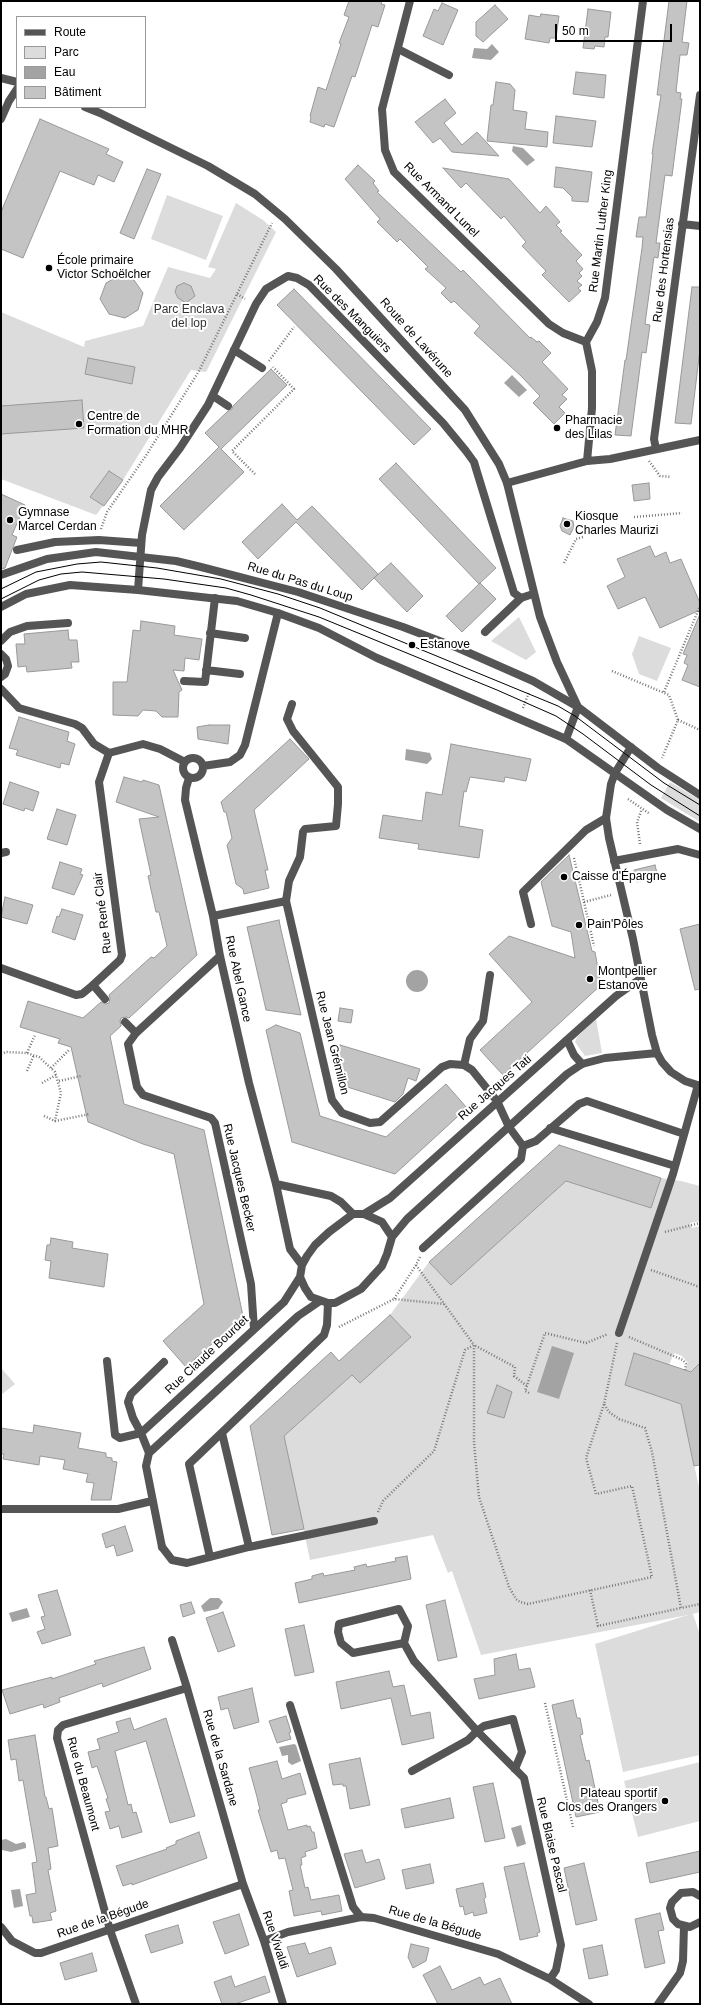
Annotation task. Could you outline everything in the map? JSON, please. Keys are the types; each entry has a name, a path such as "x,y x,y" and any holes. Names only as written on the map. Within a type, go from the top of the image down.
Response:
{"street":[{"name":"Rue Armand Lunel","path":"410,1 382,109 385,150 394,172 549,324 563,333 586,342"},
{"name":"Rue Martin Luther King","path":"586,342 597,322 605,298 643,1"},
{"path":"398,49 449,75"},
{"path":"1,78 16,82"},
{"path":"1,119 9,101 16,90"},
{"name":"Rue des Hortensias","path":"656,449 654,438 700,96"},
{"name":"Route de Lavérune","path":"88,108 208,166 255,194 285,219 336,269 465,410 499,464 506,482 533,594 556,662 578,706 658,768 700,795"},
{"path":"682,224 700,226"},
{"name":"Rue des Manguiers","path":"138,590 141,543 151,490 158,477 197,424 256,304 266,289 288,276 298,278 308,285 443,423 474,462 511,587 514,593 522,598"},
{"path":"586,342 592,371 592,408 587,461"},
{"path":"234,350 262,368"},
{"path":"212,396 228,406"},
{"path":"506,482 587,461 610,459 700,440"},
{"path":"17,550 55,542 99,540 141,543"},
{"name":"Rue du Pas du Loup","path":"1,575 32,563 75,554 96,552 140,556 201,567 298,592 431,638 533,681 578,706"},
{"path":"1,607 26,594 70,585 215,598 237,601 278,612 319,628 377,658 566,739 647,796 700,829"},
{"path":"485,632 522,598 533,594"},
{"path":"184,682 205,682 215,598"},
{"path":"203,766 230,762 240,755 245,745 278,612"},
{"path":"1,641 10,632 27,626 68,624"},
{"path":"210,633 245,638"},
{"path":"1,654 6,658 8,666 5,674 1,677"},
{"path":"206,670 240,674"},
{"path":"1,689 19,708 75,724 82,728 94,744 109,753 143,744 160,749 185,762 188,759 198,759 203,766 202,775 194,779 189,778"},
{"name":"Rue Jean Grémillon","path":"292,704 287,719 293,731 338,787 336,826 305,828 303,832 300,857 288,881 286,901 332,1100 342,1113 370,1123 380,1122 442,1067 450,1064 464,1065"},
{"path":"566,739 578,706"},
{"path":"619,1333 675,1166 699,1085 685,1081 671,1072 662,1062 657,1053 620,893 606,818 611,784 615,773 631,747"},
{"name":"Rue René Clair","path":"1,968 76,995 82,994 120,960 122,955 99,782 109,753"},
{"name":"Rue Abel Gance","path":"185,762 183,771 189,778 185,800 213,916 220,956 249,1083 276,1184 290,1249 302,1265"},
{"path":"531,924 523,892 570,844 586,830 606,818"},
{"path":"614,861 678,849 700,856"},
{"path":"213,916 286,901"},
{"name":"Rue Jacques Becker","path":"220,956 136,1033 128,1044 137,1088 143,1095 211,1118 215,1124 251,1284 254,1329"},
{"path":"423,1248 522,1159 523,1146 509,1127 497,1101 472,1070 464,1065 470,1039 483,1021 490,975"},
{"name":"Rue Jacques Tati","path":"364,1214 390,1198 616,996 640,979"},
{"path":"93,985 105,999"},
{"path":"125,1022 136,1033"},
{"path":"567,1040 569,1047 582,1064"},
{"path":"392,1237 382,1222 364,1214 354,1214 315,1245 302,1265 300,1277 305,1288 312,1297 324,1302 335,1303 361,1289 372,1278 387,1254 392,1237 407,1219 567,1074 582,1064 604,1058 657,1053"},
{"path":"523,1146 536,1141 579,1104 587,1101 684,1134"},
{"path":"550,1128 675,1166"},
{"path":"276,1184 331,1196 341,1202 354,1214"},
{"name":"Rue Claude Bourdet","path":"141,1433 284,1302 300,1277"},
{"path":"210,1557 189,1464 324,1335 327,1325 324,1302"},
{"path":"324,1302 298,1316 149,1453 146,1466 162,1547 172,1560 179,1563 187,1563 250,1547 374,1521"},
{"path":"107,1361 115,1435 120,1438 141,1433"},
{"path":"149,1453 133,1418 128,1402 131,1394 164,1362"},
{"path":"222,1433 250,1547"},
{"path":"1,1509 118,1509 152,1501"},
{"path":"399,1609 408,1626 404,1643 353,1653 342,1643 338,1632 339,1624 399,1609"},
{"name":"Rue de la Sardane","path":"172,1640 242,1884"},
{"name":"Rue Blaise Pascal","path":"404,1643 414,1661 478,1731 524,1778 562,1945 556,1970 550,1979"},
{"name":"Rue du Beaumont","path":"110,1930 57,1738 58,1730 63,1725 187,1688"},
{"path":"290,1705 353,1907 361,1917"},
{"path":"412,1771 468,1740 484,1726 513,1719 522,1752 515,1769"},
{"name":"Rue de la Bégude","path":"1,1927 12,1941 35,1953 41,1953 242,1884"},
{"name":"Rue Vivaldi","path":"242,1884 264,1941 283,2004"},
{"path":"700,1896 693,1892 687,1891 681,1893 672,1902 670,1908 674,1919 684,1926 696,1925 700,1922"},
{"name":"Rue de la Bégude","path":"264,1941 288,1932 361,1917 374,1918 498,1954 550,1979 589,2004"},
{"path":"658,2004 680,1973 683,1961 684,1926"},
{"path":"110,1930 136,2004"}],"path":[{"path":"99,540 107,512 178,406 199,371 272,223"},
{"path":"237,294 248,300"},
{"path":"255,474 232,451 294,389 268,363 294,327"},
{"path":"645,451 651,465 660,476 671,477"},
{"path":"634,517 682,513"},
{"path":"564,563 576,539 583,537"},
{"path":"664,692 700,606"},
{"path":"612,671 669,695 678,720 658,768"},
{"path":"519,719 533,681"},
{"path":"678,720 700,730"},
{"path":"639,835 637,822 647,796"},
{"path":"570,844 594,946"},
{"path":"584,902 620,893"},
{"path":"27,1053 35,1035"},
{"path":"51,1068 70,1049"},
{"path":"1,1054 6,1052 27,1053 34,1055 51,1068 59,1081 61,1093 55,1121"},
{"path":"27,1071 34,1055"},
{"path":"42,1083 56,1075"},
{"path":"59,1081 81,1076"},
{"path":"44,1116 55,1121 90,1114"},
{"path":"652,1235 700,1224"},
{"path":"394,1300 416,1265 423,1248"},
{"path":"416,1265 474,1345 515,1367 514,1376 527,1386"},
{"path":"642,1266 697,1286 700,1285"},
{"path":"324,1335 394,1300 444,1304"},
{"path":"529,1393 525,1391 545,1333 586,1343 615,1331 683,1360 686,1364 685,1370"},
{"path":"474,1345 474,1443 479,1497 509,1587 516,1599 528,1604 652,1577 632,1486 596,1494 586,1458 604,1404 619,1333"},
{"path":"374,1521 383,1501 434,1451 465,1350 474,1345"},
{"path":"604,1404 609,1412 619,1419 645,1428 652,1452 681,1608"},
{"path":"590,1590 598,1626 700,1604"},
{"path":"545,1703 573,1827"}],"green space":[{"path":"167,195 223,216 206,260 151,239"},
{"name":"Centre de Formation du MHR","path":"236,203 263,220 276,232 206,372 191,370 123,480 96,515 1,479 1,312 84,347 85,341 143,326 168,267 210,278 216,269 208,267"},
{"path":"519,617 536,652 526,660 491,641"},
{"path":"639,636 671,648 657,681 639,674 632,654"},
{"path":"670,782 700,800 700,822 661,798"},
{"path":"596,1019 602,1053 585,1056 575,1042 577,1037"},
{"path":"661,1178 700,1186 700,1221 690,1223 692,1228 700,1226 700,1363 691,1372 685,1370 688,1363 682,1356 674,1353 669,1365 634,1354 625,1384 681,1404 700,1492 700,1612 693,1614 700,1635 700,1755 623,1772 595,1644 688,1615 481,1655 452,1571 448,1573 433,1535 310,1560 284,1436 352,1375 360,1383 411,1337 390,1315 429,1262 451,1285 566,1181 651,1208"},
{"path":"1,1368 15,1384 1,1395"},
{"name":"Plateau sportif Clos des Orangers","path":"700,1762 700,1821 638,1837 624,1781"}],"water":[{"path":"492,44 499,52 491,60 472,58 474,48 487,49"},
{"path":"513,146 523,148 535,160 527,166 512,151"},
{"path":"512,375 527,390 519,397 504,383"},
{"path":"406,749 430,753 432,759 427,764 405,760"},
{"path":"417,970 425,973 428,981 425,989 417,992 409,989 406,981 409,973"},
{"path":"552,1346 574,1353 559,1399 537,1392"},
{"path":"210,1598 219,1598 223,1602 218,1609 204,1612 201,1606"},
{"path":"27,1608 30,1617 12,1622 9,1613"},
{"path":"294,1744 296,1745 301,1761 292,1765 288,1762 288,1755 282,1756 279,1747"},
{"path":"521,1825 526,1844 517,1847 511,1828"},
{"path":"6,1839 16,1844 24,1842 26,1844 26,1848 11,1852 2,1850 1,1840"},
{"path":"20,1889 23,1906 14,1908 11,1890"}],"building":[{"path":"349,1 382,1 381,4 385,5 378,27 372,25 355,77 352,76 334,127 325,124 324,127 310,122 310,116 318,87 326,90 341,44 339,43 349,17 344,15"},
{"path":"669,1 687,1 682,42 689,43 687,55 680,55 676,92 681,93 680,99 682,99 672,176 665,175 656,243 660,243 658,258 654,257 645,324 650,325 646,353 642,352 631,436 615,435 642,248 643,237 636,237 639,217 646,217 652,154 661,95 657,95"},
{"path":"442,3 458,10 443,45 423,36 434,9 438,11"},
{"path":"495,5 508,19 483,42 476,36 476,22"},
{"path":"588,9 611,12 608,37 605,37 604,47 595,46 594,49 583,48"},
{"path":"541,14 559,16 556,38 550,38 549,43 525,39 529,15 540,17"},
{"path":"576,72 606,75 604,98 573,94"},
{"path":"496,82 510,84 515,90 513,110 527,112 525,129 548,132 547,147 487,141 491,105 493,105"},
{"path":"445,99 456,113 444,123 462,145 477,132 499,156 452,152 440,138 433,143 415,122"},
{"path":"556,116 596,121 592,147 553,143"},
{"path":"40,119 109,149 106,154 123,162 114,182 98,175 94,185 60,171 23,258 1,249 1,212"},
{"path":"358,165 375,181 373,183 379,191 377,192 461,272 463,270 530,338 531,337 537,342 539,341 551,353 542,362 568,389 562,395 567,399 559,407 565,413 554,424 533,403 540,396 521,376 474,333 480,326 454,301 451,303 441,293 446,288 425,269 428,267 400,239 397,242 377,222 380,219 345,179"},
{"path":"556,167 592,172 588,202 572,201 572,197 563,188 554,187"},
{"path":"443,168 509,179 540,213 546,206 560,222 556,225 562,231 560,232 582,255 576,261 583,269 579,273 582,276 577,281 582,285 578,288 581,291 569,302 542,275 546,271 522,246 526,242 504,216 501,219 466,183 461,188"},
{"path":"147,169 161,174 134,239 120,233"},
{"path":"120,275 134,280 143,293 138,310 125,318 109,314 100,299 106,283"},
{"path":"184,283 191,286 195,296 186,303 178,298 175,292 177,286"},
{"path":"692,287 700,287 700,349 691,424 675,423"},
{"path":"294,289 431,429 414,445 277,305"},
{"path":"88,358 135,367 132,384 85,374"},
{"path":"271,369 287,385 221,449 244,472 184,530 160,506 219,447 205,433 232,409 233,406"},
{"path":"82,400 84,428 1,434 1,406"},
{"path":"396,463 496,568 479,584 379,479"},
{"path":"109,471 123,480 104,506 90,497"},
{"path":"649,483 650,499 634,501 632,485"},
{"name":"Gymnase Marcel Cerdan","path":"1,494 25,505 12,535 17,537 5,568 1,569"},
{"path":"282,504 297,520 312,506 378,574 362,590 296,522 258,559 242,542"},
{"name":"Kiosque Charles Maurizi","path":"563,518 573,521 574,527 570,535 562,531 560,526"},
{"path":"650,546 655,557 666,552 670,563 681,559 700,603 700,610 660,628 645,597 618,609 607,586 625,577 617,559"},
{"path":"391,563 423,596 407,612 374,578"},
{"path":"480,583 496,599 462,632 446,616"},
{"path":"700,614 700,687 682,680 688,665 684,663 687,655 683,654"},
{"path":"141,621 175,626 174,635 202,639 199,660 185,658 184,671 173,670 182,690 179,692 178,717 162,717 156,711 143,710 138,716 113,715 113,682 127,682 133,630 140,631"},
{"path":"68,630 69,640 77,640 79,662 71,662 72,668 27,672 26,666 18,667 16,644 25,644 24,634"},
{"path":"19,717 69,732 67,741 75,744 69,765 61,763 60,768 16,755 18,750 9,748"},
{"path":"209,725 230,725 228,744 198,739 197,727"},
{"path":"290,739 309,759 254,810 268,870 265,870 269,888 244,894 243,889 236,884 227,845 232,838 226,812 224,812 221,802"},
{"path":"451,744 531,759 526,781 505,777 504,782 470,777 466,792 464,791 459,826 483,830 479,858 418,849 419,844 379,838 383,815 422,821 426,792 442,795"},
{"path":"124,777 142,782 143,780 159,785 197,955 129,1018 121,1018 121,1026 110,1036 124,1104 204,1130 243,1316 186,1367 163,1341 204,1304 174,1154 143,1144 88,1122 71,1047 58,1043 60,1039 20,1027 28,1001 83,1018 101,1002 106,1004 109,1003 109,995 151,957 154,958 167,946 159,912 156,912 148,876 151,875 139,819 159,817 116,802"},
{"path":"10,782 39,792 33,811 25,808 24,811 3,804"},
{"path":"57,809 76,815 67,845 47,839"},
{"path":"569,855 592,951 595,952 601,985 503,1075 480,1050 532,1002 489,954 509,936 575,958 571,932 552,926 541,882"},
{"path":"60,862 82,869 80,874 83,875 74,895 52,888"},
{"path":"655,865 658,877 637,882 634,870"},
{"path":"5,897 33,905 27,924 1,917"},
{"path":"62,909 83,915 75,940 52,932 57,916 59,917"},
{"path":"279,920 301,1015 266,1010 247,927"},
{"path":"700,924 700,989 695,990 680,929"},
{"path":"340,1008 353,1010 351,1023 338,1021"},
{"path":"276,1025 300,1033 320,1116 386,1137 446,1084 467,1108 395,1174 292,1142 266,1030"},
{"path":"340,1045 420,1069 416,1081 408,1078 403,1094 395,1102 341,1085 335,1060"},
{"path":"559,1145 661,1178 651,1208 566,1181 451,1285 429,1262"},
{"path":"51,1238 73,1242 72,1248 108,1254 104,1287 49,1278 51,1261 45,1260 47,1245 50,1245"},
{"path":"390,1315 411,1337 360,1383 352,1375 284,1436 304,1529 272,1535 250,1426 331,1352 339,1361"},
{"path":"634,1353 691,1372 700,1363 700,1465 694,1466 681,1404 625,1385"},
{"path":"497,1385 512,1392 504,1418 487,1413"},
{"path":"34,1425 81,1433 78,1448 106,1453 106,1457 112,1458 112,1461 117,1462 111,1500 91,1500 94,1483 86,1482 88,1474 63,1469 65,1460 40,1456 39,1465 3,1459 4,1454 1,1454 1,1428 33,1433"},
{"path":"125,1526 133,1551 117,1556 114,1545 106,1548 102,1534"},
{"path":"407,1556 411,1579 299,1603 295,1583 312,1579 312,1576 323,1573 324,1576 355,1570 354,1567 366,1564 367,1567 396,1561 395,1558"},
{"path":"57,1590 71,1635 42,1644 37,1632 45,1629 41,1617 45,1616 38,1595"},
{"path":"445,1600 457,1657 438,1661 426,1605"},
{"path":"191,1602 195,1613 183,1617 180,1605"},
{"path":"223,1612 235,1646 218,1652 206,1618"},
{"path":"304,1625 314,1672 295,1676 285,1629"},
{"path":"144,1647 151,1669 103,1687 102,1683 59,1698 60,1702 44,1708 43,1704 10,1714 2,1690 52,1677 52,1679 96,1664 94,1661"},
{"path":"516,1654 519,1670 530,1668 535,1687 479,1699 474,1679 495,1675 494,1659"},
{"path":"389,1671 393,1687 404,1685 411,1716 430,1712 434,1738 402,1745 391,1698 341,1709 336,1682"},
{"path":"252,1688 259,1722 234,1729 228,1708 221,1710 218,1697"},
{"path":"573,1700 577,1718 580,1718 583,1734 580,1735 586,1761 589,1760 600,1812 576,1817 552,1705"},
{"path":"286,1716 291,1732 289,1733 291,1739 277,1743 269,1721"},
{"path":"130,1718 134,1730 166,1718 195,1816 170,1823 146,1741 115,1751 128,1805 131,1804 133,1813 136,1812 142,1832 122,1838 119,1826 110,1829 105,1812 110,1811 106,1799 108,1798 97,1766 92,1768 88,1752 100,1749 97,1739 119,1732 116,1722"},
{"path":"35,1735 45,1797 49,1809 52,1808 58,1846 48,1848 51,1869 48,1870 56,1911 50,1913 52,1920 33,1923 32,1916 30,1916 26,1895 36,1893 32,1863 37,1862 23,1780 19,1781 16,1759 11,1760 8,1740"},
{"path":"360,1758 370,1805 350,1809 346,1786 343,1786 343,1784 333,1785 329,1764"},
{"path":"277,1761 282,1779 300,1773 306,1794 287,1799 287,1802 281,1804 288,1830 307,1825 307,1827 310,1826 312,1832 314,1832 317,1848 305,1852 306,1856 301,1858 302,1865 300,1865 305,1888 308,1887 311,1900 339,1895 342,1911 322,1915 321,1911 294,1916 289,1891 293,1890 285,1858 279,1859 277,1850 271,1852 258,1810 260,1810 249,1768"},
{"path":"493,1783 505,1838 485,1842 473,1787"},
{"path":"450,1798 454,1818 405,1828 401,1809"},
{"path":"199,1832 207,1858 132,1885 132,1883 123,1886 116,1866 167,1849 166,1848 176,1844 176,1841"},
{"path":"362,1850 366,1863 379,1859 385,1879 355,1888 344,1854"},
{"path":"700,1851 700,1872 650,1883 646,1863"},
{"path":"524,1863 540,1932 537,1933 538,1936 520,1940 504,1867"},
{"path":"584,1863 597,1920 576,1925 564,1868"},
{"path":"430,1864 434,1883 406,1889 402,1870"},
{"path":"483,1883 487,1913 474,1916 473,1912 465,1915 463,1906 460,1907 456,1889"},
{"path":"660,1913 664,1930 658,1931 665,1963 645,1968 635,1919"},
{"path":"239,1914 249,1945 225,1954 213,1922"},
{"path":"178,1925 183,1943 151,1953 145,1935"},
{"path":"305,1943 309,1954 331,1947 336,1964 297,1977 287,1947"},
{"path":"411,1944 429,1948 426,1961 413,1968 408,1957"},
{"path":"602,1945 608,1975 589,1979 583,1949"},
{"path":"92,1953 97,1971 65,1980 60,1963"},
{"path":"440,1966 452,1990 480,1977 484,1985 500,1978 512,2004 438,2004 423,1975"},
{"path":"231,1976 235,1987 265,1976 270,1992 235,2004 222,2004 214,1982"}],"tram line":[{"path":"1,589 36,572 77,564 101,562 157,568 221,579 278,594 320,608 558,706 575,716 664,783 700,805"},
{"path":"1,599 39,580 61,574 82,572 164,579 226,588 251,595 319,617 497,690 556,716 583,734 651,785 700,816"}],"place":[{"name":"École primaire Victor Schoëlcher","path":"49,268"},
{"name":"Centre de Formation du MHR","path":"79,424"},
{"name":"Pharmacie des Lilas","path":"557,428"},
{"name":"Gymnase Marcel Cerdan","path":"10,520"},
{"name":"Kiosque Charles Maurizi","path":"567,524"},
{"name":"Estanove","path":"412,645"},
{"name":"Caisse d'Épargne","path":"564,877"},
{"name":"Pain'Pôles","path":"579,925"},
{"name":"Montpellier Estanove","path":"590,979"},
{"name":"Plateau sportif Clos des Orangers","path":"665,1801"}],"park label":[{"name":"Parc Enclava del lop","path":"189,317"}]}
